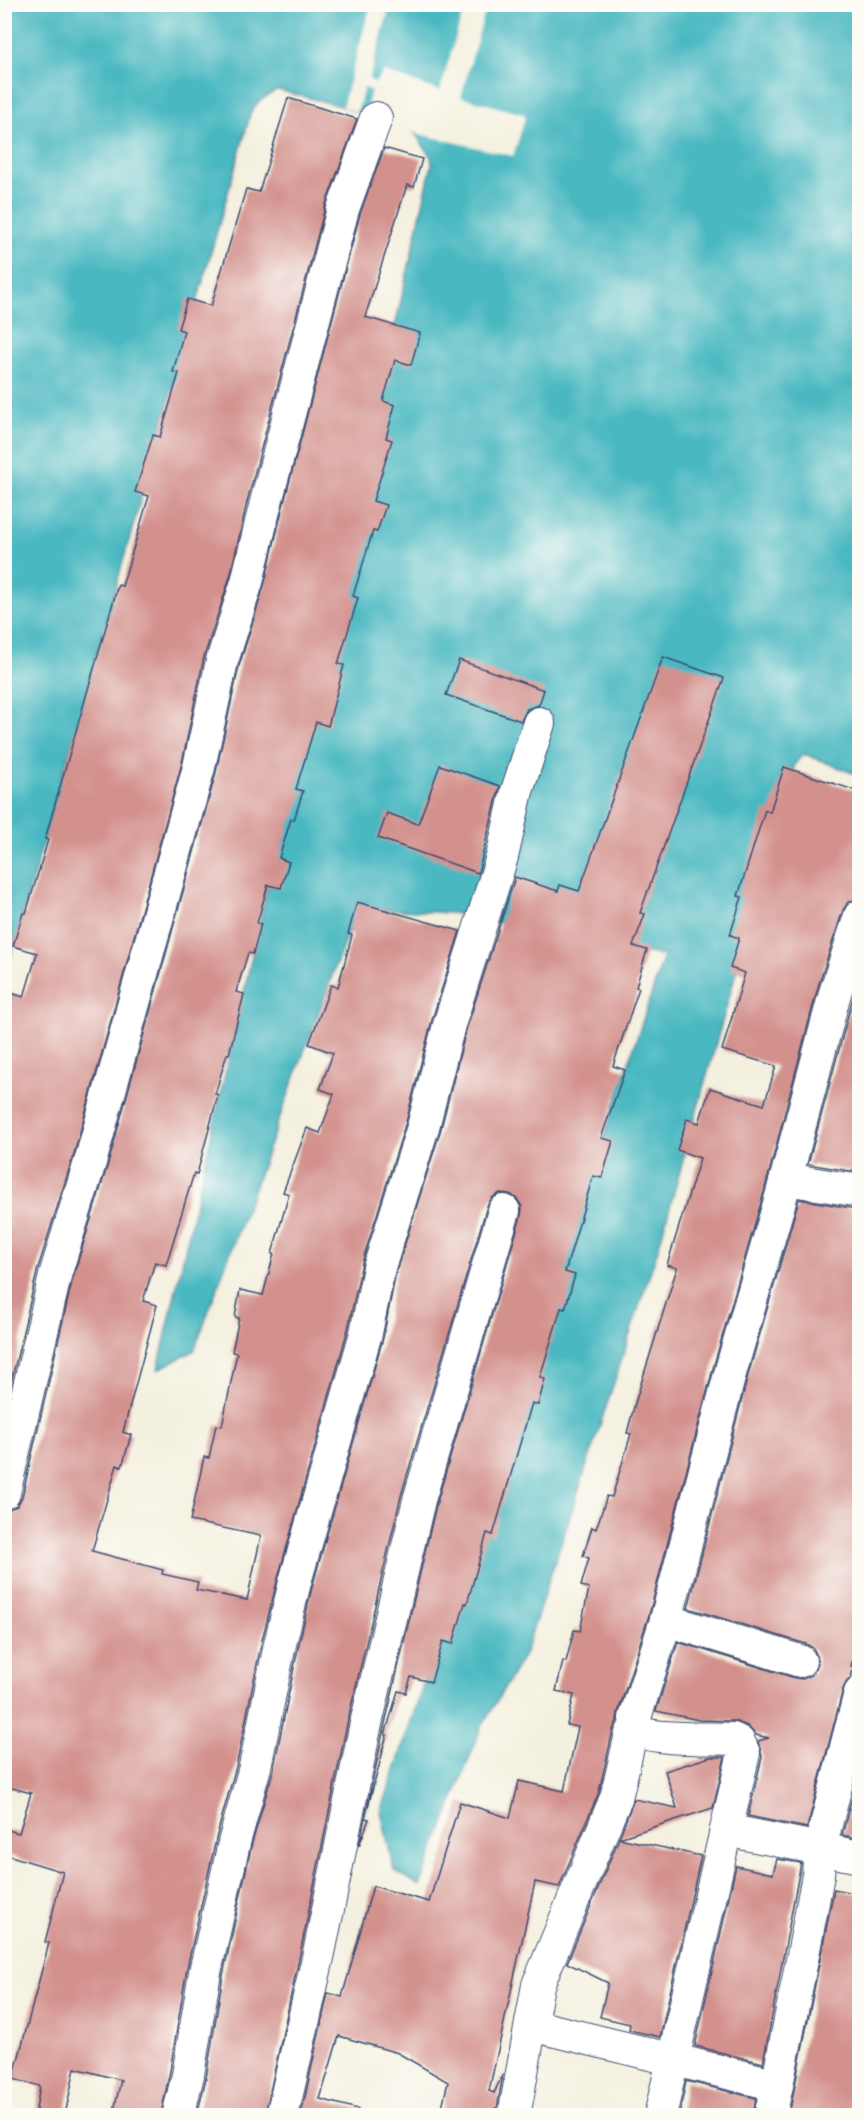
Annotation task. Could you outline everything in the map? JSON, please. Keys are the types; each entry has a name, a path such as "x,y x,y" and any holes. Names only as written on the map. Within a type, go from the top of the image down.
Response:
{"street":[{"path":"4,1493 56,1272 98,1137 199,767 222,661 247,582 343,209 376,118"},
{"path":"178,2115 188,2075 205,1972 235,1839 255,1767 295,1582 366,1333 379,1268 423,1127 449,1025 502,857 517,791 539,723"},
{"path":"660,2115 744,1753 739,1743 733,1739 654,1736 641,1731 636,1725 635,1718 666,1620 731,1370 836,993 860,915"},
{"path":"786,1179 860,1191"},
{"path":"282,2115 319,1953 365,1728 419,1500 504,1211"},
{"path":"666,1620 800,1661"},
{"path":"770,2115 818,1875 820,1848 860,1693"},
{"path":"514,2115 538,1985 616,1798 631,1734 636,1725"},
{"path":"726,1830 860,1857"},
{"path":"531,2025 777,2085"}],"water":[{"path":"5,5 859,5 859,769 852,773 807,755 802,755 795,764 658,1249 525,1653 481,1728 420,1886 394,1870 381,1812 664,956 452,913 357,908 194,1351 158,1369 432,164 431,157 415,133 337,105 277,90 259,101 251,112 5,976"}],"pier":[{"path":"487,4 461,97 526,115 513,156 415,133 365,115 371,90 364,88 357,112 342,107 371,5 390,5 369,79 375,83 384,72 440,91 465,5"}],"building":[{"path":"288,98 357,119 326,204 247,502 230,577 204,657 182,763 74,1154 38,1268 4,1412 4,991 24,997 37,953 13,946 23,913 26,913 48,840 45,839 118,585 122,586 149,496 135,492 153,435 160,437 179,373 173,372 184,331 178,329 187,299 211,306 246,189 259,192"},
{"path":"384,148 422,159 414,187 407,185 365,317 420,333 411,365 395,360 383,401 395,405 386,438 392,440 373,501 386,505 377,532 373,531 353,596 358,598 338,664 344,665 328,726 316,722 296,789 303,791 294,820 291,819 279,858 289,862 281,888 268,885 257,923 261,924 253,954 248,953 236,992 244,994 229,1054 227,1054 215,1094 218,1095 197,1174 194,1173 166,1265 155,1262 143,1301 157,1305 123,1432 131,1435 122,1467 117,1465 92,1551 163,1570 162,1574 198,1582 196,1590 247,1600 261,1536 190,1521 204,1457 209,1458 216,1425 222,1426 237,1353 232,1352 239,1318 235,1317 240,1290 263,1295 289,1194 283,1192 307,1128 320,1133 334,1094 320,1089 333,1053 309,1044 331,985 338,987 352,935 348,934 357,902 460,931 432,1020 406,1122 362,1263 348,1329 262,1640 237,1763 217,1835 187,1968 161,2115 113,2115 121,2080 75,2068 65,2115 35,2115 40,2086 13,2079 49,1943 45,1942 63,1872 4,1854 4,1829 19,1833 31,1793 4,1786 4,1510 17,1506 22,1497 73,1277 108,1164 216,772 239,666 264,586 360,214"},
{"path":"663,657 724,678 640,913 645,914 633,946 647,950 636,987 639,988 613,1066 625,1070 601,1138 613,1141 602,1178 593,1176 565,1272 575,1275 565,1309 561,1308 540,1377 545,1379 538,1405 532,1403 493,1535 487,1533 453,1644 443,1641 431,1682 411,1677 406,1693 398,1691 365,1818 369,1819 359,1846 383,1732 436,1505 521,1216 522,1207 517,1199 510,1194 500,1193 492,1198 487,1206 401,1496 347,1724 265,2115 197,2115 206,2078 223,1975 252,1843 273,1771 312,1587 383,1338 396,1272 440,1132 466,1030 515,877 558,891 560,885 579,891"},
{"path":"459,660 544,690 539,705 527,709 521,721 446,695"},
{"path":"440,765 500,786 478,873 378,838 387,813 418,824"},
{"path":"784,767 860,792 860,896 848,902 843,910 818,987 764,1192 714,1365 649,1615 613,1730 599,1792 559,1887 535,1882 489,2091 494,2093 503,2074 497,2109 495,2108 493,2115 440,2115 448,2082 398,2053 339,2036 320,2099 358,2109 357,2115 301,2115 328,1993 342,1997 373,1886 429,1902 460,1802 510,1818 519,1781 564,1791 578,1727 567,1725 574,1695 556,1691 574,1630 580,1631 589,1588 581,1586 589,1558 583,1556 592,1527 596,1529 607,1496 612,1497 631,1434 627,1433 635,1403 677,1268 667,1265 700,1158 677,1150 687,1119 699,1123 710,1088 764,1105 776,1066 722,1050 745,973 730,968 739,938 730,935 742,897 738,896 765,810 770,812"},
{"path":"855,990 860,992 860,1161 856,1172 808,1164"},
{"path":"799,1199 857,1209 853,1226 860,1228 860,1629 851,1666 854,1666 851,1678 843,1689 807,1828 748,1816 762,1757 758,1741 769,1738 756,1735 747,1726 734,1721 699,1720 656,1711 678,1642 795,1678 803,1679 812,1675 817,1666 817,1656 813,1648 806,1644 688,1608 748,1375"},
{"path":"710,1757 725,1757 713,1808 619,1838 634,1799 677,1808 665,1771"},
{"path":"860,1767 860,1839 842,1835"},
{"path":"619,1838 701,1856 660,2037 629,2030 630,2024 600,2017 608,1983 567,1963"},
{"path":"777,1859 801,1863 763,2063 695,2046 736,1866 773,1874"},
{"path":"834,1889 860,1894 860,2115 789,2115"},
{"path":"686,2081 756,2098 753,2115 679,2115"}]}
